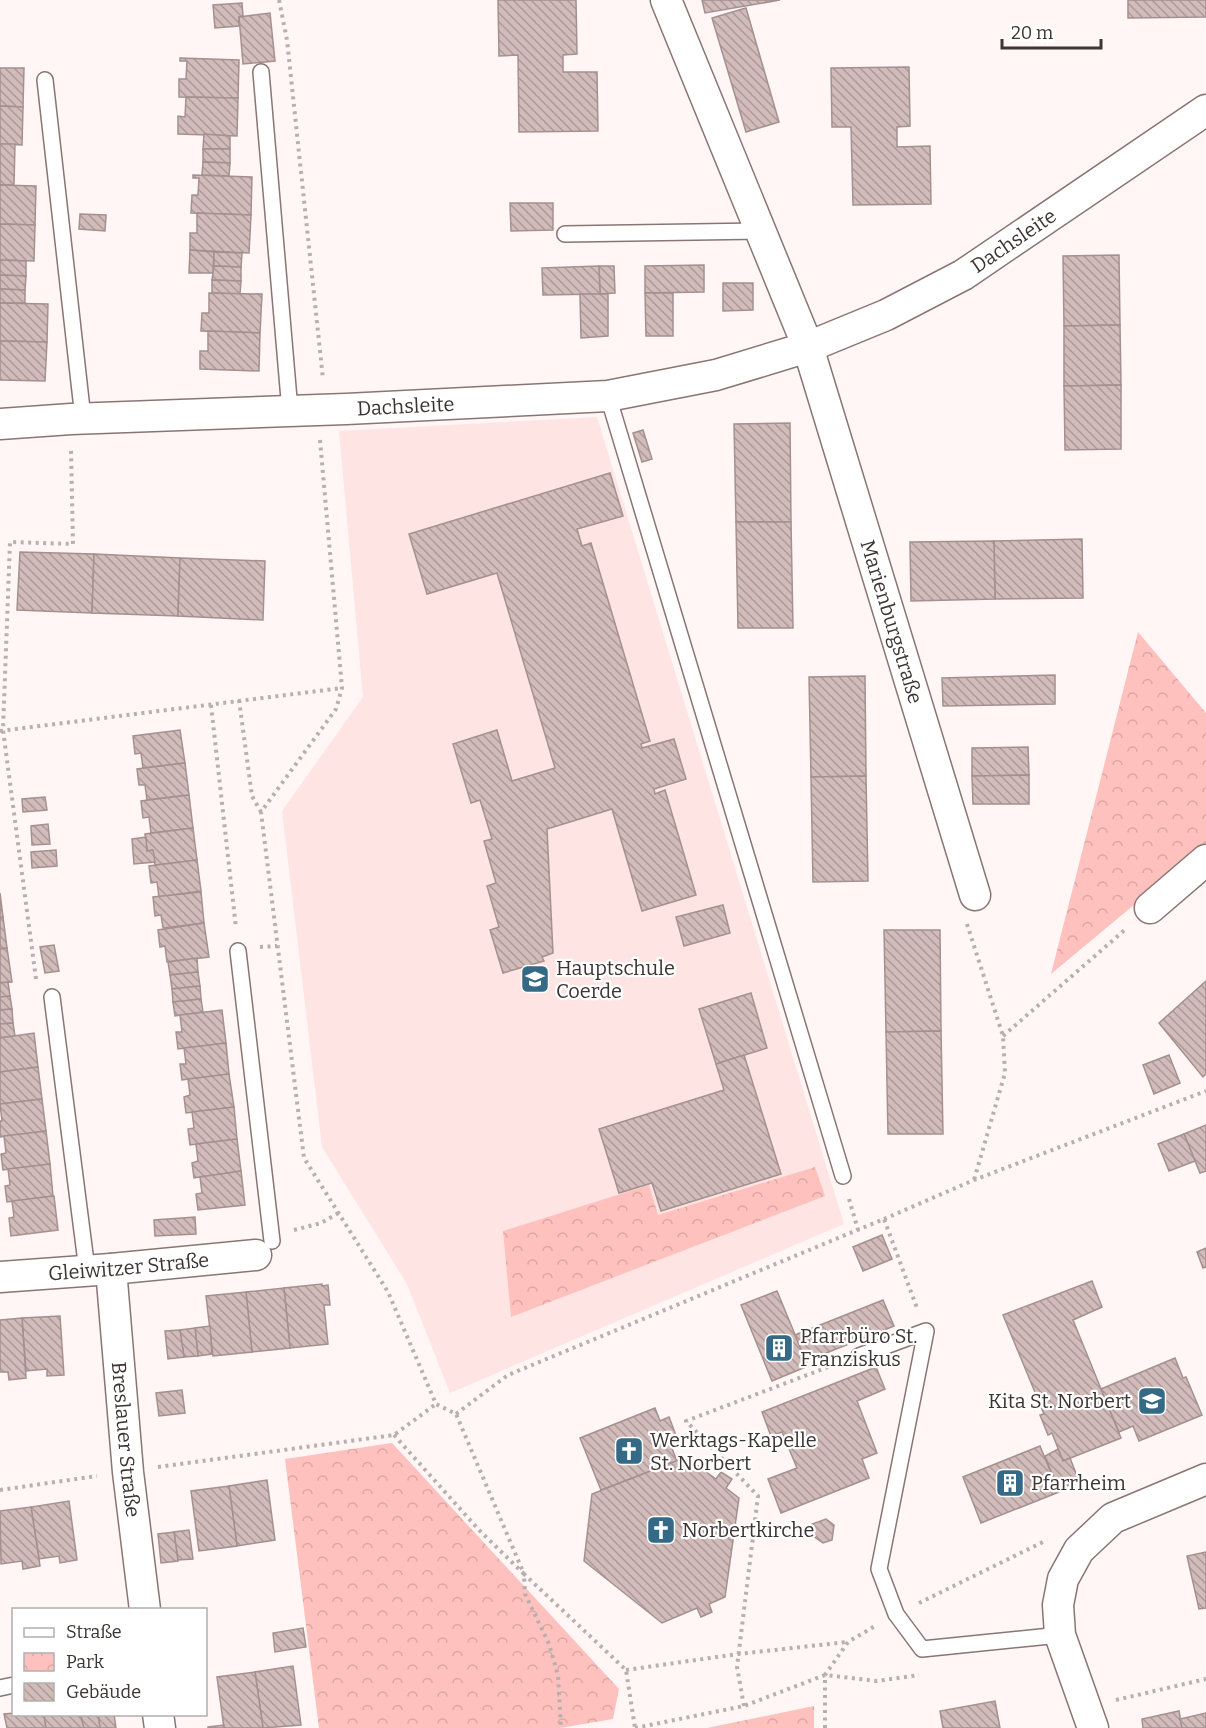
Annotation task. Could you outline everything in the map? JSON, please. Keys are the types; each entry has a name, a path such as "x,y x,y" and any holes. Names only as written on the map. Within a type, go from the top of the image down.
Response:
{"street":[{"path":"666,0 808,347"},
{"name":"Dachsleite","path":"0,424 77,418 321,410 608,396 716,375 808,347 886,315 963,275 1206,110"},
{"name":"Marienburgstraße","path":"808,347 975,895"},
{"path":"1150,908 1206,860"},
{"name":"Gleiwitzer Straße","path":"0,1277 99,1270 264,1248"},
{"name":"Breslauer Straße","path":"99,1270 145,1608"},
{"path":"1089,1717 1060,1635 1058,1605 1063,1579 1079,1550 1113,1518 1206,1479"}],"lane":[{"path":"261,72 290,411"},
{"path":"45,80 77,418"},
{"path":"565,234 760,231"},
{"path":"608,396 843,1176"},
{"path":"238,951 264,1248"},
{"path":"52,997 99,1270"},
{"path":"859,1356 926,1331"},
{"path":"926,1331 879,1569 896,1614 922,1649 1060,1635"}],"path":[{"path":"261,812 336,709 342,688 320,437 322,362 287,40 279,0"},
{"path":"52,997 36,981 1,730 10,542 73,544 77,418"},
{"path":"1,730 342,688"},
{"path":"239,700 252,796 261,812 304,1158 340,1212 388,1292 436,1404 456,1414 524,1574 525,1594 549,1644 558,1675 561,1728"},
{"path":"211,705 238,951"},
{"path":"974,1180 1005,1073 1003,1036 966,925 975,895"},
{"path":"1003,1036 1150,908"},
{"path":"456,1414 508,1375 974,1180 1206,1091"},
{"path":"843,1176 858,1230"},
{"path":"307,1227 321,1223 340,1212"},
{"path":"884,1219 926,1331"},
{"path":"744,1706 737,1671 738,1654 758,1496 686,1421 859,1356"},
{"path":"0,1490 394,1435 436,1404"},
{"path":"394,1435 479,1530 626,1670 635,1728 744,1706 825,1675 848,1642"},
{"path":"626,1670 738,1654 848,1642 896,1614 1050,1538 1079,1550"},
{"path":"825,1675 825,1728"},
{"path":"1089,1717 1206,1679"}],"shaded area":[{"name":"Hauptschule Coerde","path":"597,417 844,1224 450,1393 407,1284 322,1147 282,811 363,697 339,431"}],"green space":[{"path":"1138,632 1206,713 1206,845 1051,974"},
{"path":"815,1167 825,1196 511,1317 503,1231 649,1185 658,1215"},
{"path":"392,1443 619,1689 613,1719 560,1728 319,1728 285,1459"},
{"path":"814,1706 814,1728 707,1728"}],"building":[{"path":"498,0 576,0 577,54 563,55 563,72 597,72 598,131 519,132 518,55 499,56"},
{"path":"702,0 780,0 705,13"},
{"path":"1128,0 1206,0 1206,17 1128,18"},
{"path":"242,3 243,16 239,17 239,26 215,28 213,5"},
{"path":"746,8 779,122 746,132 712,18"},
{"path":"270,13 275,61 243,64 239,17"},
{"path":"180,58 239,60 238,98 179,97 179,79 186,79 187,61 180,61"},
{"path":"909,67 910,126 897,127 897,147 930,146 931,204 853,205 851,127 832,127 831,68"},
{"path":"0,68 24,68 23,107 0,106"},
{"path":"186,97 238,98 237,136 178,134 178,116 185,117"},
{"path":"0,106 23,107 22,145 0,144"},
{"path":"204,134 230,136 230,149 203,149"},
{"path":"0,144 15,144 14,185 0,185"},
{"path":"203,149 230,149 230,163 203,162"},
{"path":"203,162 230,163 229,176 202,175"},
{"path":"193,175 252,177 251,215 191,213 192,195 198,195 199,178 193,178"},
{"path":"0,185 36,186 35,225 0,224"},
{"path":"510,203 553,203 553,230 511,231"},
{"path":"197,213 251,215 249,253 190,250 190,233 197,233"},
{"path":"80,214 106,215 105,231 79,229"},
{"path":"0,224 35,225 34,261 0,260"},
{"path":"190,250 214,252 213,273 189,273"},
{"path":"214,252 242,253 241,267 214,266"},
{"path":"1119,255 1120,325 1064,326 1063,256"},
{"path":"0,260 26,261 26,276 0,275"},
{"path":"704,265 704,292 645,293 645,266"},
{"path":"214,266 241,267 241,281 212,280"},
{"path":"599,266 614,266 615,293 600,294"},
{"path":"599,266 600,294 543,295 542,268"},
{"path":"0,275 26,276 25,290 0,289"},
{"path":"212,280 241,281 240,294 212,293"},
{"path":"723,283 753,283 753,310 723,311"},
{"path":"0,289 25,290 25,303 0,303"},
{"path":"209,293 262,294 260,333 201,331 202,313 209,313"},
{"path":"645,293 673,293 673,336 646,336"},
{"path":"580,294 608,294 608,336 581,338"},
{"path":"0,303 48,304 47,342 0,341"},
{"path":"1120,325 1121,385 1064,386 1064,326"},
{"path":"208,331 260,333 259,371 200,369 200,351 208,351"},
{"path":"0,341 47,342 45,381 0,380"},
{"path":"1121,385 1121,449 1065,450 1064,386"},
{"path":"790,423 791,522 736,522 734,424"},
{"path":"643,430 652,459 642,462 633,433"},
{"path":"610,473 623,516 577,529 582,546 591,543 650,741 641,744 642,748 674,739 686,779 654,789 655,794 665,790 696,895 642,911 612,809 547,829 553,953 542,957 544,961 503,973 490,930 499,927 487,886 496,883 484,841 492,839 480,800 471,803 453,744 497,730 512,781 555,768 497,573 427,594 409,534"},
{"path":"736,522 791,522 793,628 738,628"},
{"path":"1082,539 1083,598 995,599 994,541"},
{"path":"994,541 995,599 911,601 910,542"},
{"path":"20,552 94,554 92,613 17,610"},
{"path":"94,554 180,558 178,616 92,613"},
{"path":"180,558 265,561 263,620 178,616"},
{"path":"1055,675 1055,704 943,706 942,678"},
{"path":"865,676 866,776 811,777 809,677"},
{"path":"180,730 185,763 143,768 141,753 135,754 133,736"},
{"path":"1028,747 1029,775 972,776 972,748"},
{"path":"185,763 189,795 147,800 145,785 139,785 137,769"},
{"path":"1029,775 1029,804 973,804 972,776"},
{"path":"866,776 868,881 813,882 811,777"},
{"path":"189,795 193,828 151,833 149,817 143,818 141,801"},
{"path":"45,797 47,810 23,812 22,799"},
{"path":"48,824 50,844 32,845 31,826"},
{"path":"193,828 197,860 155,865 153,850 147,851 145,834"},
{"path":"146,837 147,851 153,850 155,862 134,864 132,839"},
{"path":"56,850 57,866 32,868 31,852"},
{"path":"197,860 201,891 159,897 157,882 151,883 149,866"},
{"path":"201,892 204,923 163,928 161,915 155,916 153,897"},
{"path":"0,893 3,917 0,918"},
{"path":"723,905 730,933 684,946 676,917"},
{"path":"3,917 7,948 0,949 0,918"},
{"path":"204,923 209,957 167,962 165,946 160,947 158,930"},
{"path":"884,930 940,930 941,1031 886,1032"},
{"path":"54,945 59,971 45,973 40,947"},
{"path":"7,948 12,982 0,983 0,949"},
{"path":"197,958 198,972 170,975 168,962"},
{"path":"198,972 200,986 172,989 170,975"},
{"path":"1206,981 1206,1074 1203,1077 1159,1023"},
{"path":"8,982 10,996 0,997 0,983"},
{"path":"200,986 201,999 173,1002 172,989"},
{"path":"751,993 767,1048 716,1064 699,1009"},
{"path":"10,996 12,1009 0,1010 0,997"},
{"path":"201,999 203,1012 175,1016 173,1002"},
{"path":"12,1009 13,1023 0,1024 0,1010"},
{"path":"222,1010 226,1043 178,1049 176,1032 182,1032 180,1015"},
{"path":"13,1023 15,1036 0,1038 0,1024"},
{"path":"941,1031 943,1134 888,1134 886,1032"},
{"path":"34,1033 38,1067 0,1072 0,1038"},
{"path":"226,1043 229,1074 182,1080 180,1064 186,1064 184,1048"},
{"path":"744,1055 781,1174 661,1211 652,1183 619,1193 599,1129 724,1090 716,1064"},
{"path":"1169,1055 1180,1083 1154,1094 1143,1065"},
{"path":"38,1067 42,1099 0,1104 0,1072"},
{"path":"229,1074 234,1107 186,1113 184,1097 190,1095 188,1079"},
{"path":"42,1099 46,1131 0,1137 0,1121 2,1121 0,1104"},
{"path":"234,1107 237,1139 190,1145 188,1129 194,1128 192,1112"},
{"path":"1206,1125 1206,1171 1200,1173 1184,1134"},
{"path":"46,1131 50,1164 3,1170 1,1154 6,1153 4,1136"},
{"path":"1184,1134 1195,1161 1169,1171 1158,1144"},
{"path":"237,1139 241,1171 194,1178 192,1163 198,1161 196,1144"},
{"path":"50,1164 53,1196 7,1202 5,1186 10,1185 8,1169"},
{"path":"241,1171 245,1205 198,1210 196,1194 202,1193 200,1177"},
{"path":"54,1196 58,1230 11,1236 9,1218 14,1217 12,1201"},
{"path":"195,1217 196,1234 155,1236 154,1220"},
{"path":"882,1235 892,1259 863,1271 853,1247"},
{"path":"1206,1248 1206,1267 1203,1268 1197,1252"},
{"path":"1092,1281 1102,1307 1073,1320 1121,1438 1063,1461 1052,1433 1048,1435 1040,1415 1044,1414 1003,1315"},
{"path":"322,1284 322,1286 328,1285 330,1305 324,1305 328,1344 290,1348 284,1288"},
{"path":"284,1288 290,1348 252,1352 246,1292"},
{"name":"Pfarrbüro St. Franziskus","path":"777,1291 808,1366 772,1381 741,1305"},
{"path":"246,1292 252,1352 213,1356 206,1296"},
{"name":"Pfarrbüro St. Franziskus","path":"883,1300 894,1326 806,1361 795,1335"},
{"path":"60,1316 64,1375 47,1376 47,1369 26,1371 22,1318"},
{"path":"22,1318 26,1378 9,1380 8,1372 0,1372 0,1320"},
{"path":"210,1326 212,1354 198,1356 195,1328"},
{"path":"195,1328 198,1356 184,1357 180,1330"},
{"path":"180,1330 184,1357 168,1359 165,1331"},
{"path":"1175,1358 1183,1378 1186,1377 1202,1415 1139,1441 1133,1426 1119,1432 1101,1389"},
{"path":"876,1367 885,1389 857,1401 877,1453 862,1459 869,1478 781,1513 768,1479 797,1468 782,1432 771,1436 762,1412"},
{"path":"182,1390 185,1413 159,1416 156,1393"},
{"name":"Werktags-Kapelle St. Norbert","path":"655,1408 660,1421 669,1417 677,1438 669,1441 677,1461 601,1490 580,1438"},
{"name":"Pfarrheim","path":"1040,1446 1059,1492 981,1523 963,1477"},
{"path":"1058,1449 1063,1461 1070,1458 1079,1481 1058,1489 1045,1456"},
{"name":"Norbertkirche","path":"686,1457 716,1479 721,1472 732,1479 726,1488 739,1498 725,1597 709,1604 712,1612 701,1617 697,1608 662,1623 584,1561 592,1494"},
{"path":"267,1480 275,1540 237,1546 229,1486"},
{"path":"229,1486 237,1546 199,1551 191,1491"},
{"path":"69,1501 77,1560 60,1563 59,1556 39,1559 31,1507"},
{"path":"31,1507 40,1566 23,1569 22,1561 1,1564 0,1511"},
{"path":"826,1519 834,1525 832,1540 823,1543 810,1534 812,1524"},
{"path":"189,1530 193,1559 178,1560 174,1532"},
{"path":"174,1532 178,1561 161,1563 158,1534"},
{"path":"1206,1552 1206,1608 1199,1609 1187,1556"},
{"path":"303,1628 306,1647 275,1652 273,1633"},
{"path":"293,1666 301,1725 263,1728 255,1672"},
{"path":"255,1672 263,1728 224,1728 217,1677"},
{"path":"995,1701 1000,1728 943,1728 940,1711"},
{"path":"1179,1711 1182,1728 1143,1728 1142,1719"},
{"path":"1206,1713 1206,1728 1182,1728 1180,1719"},
{"path":"4,1714 44,1716 46,1728 7,1728"},
{"path":"44,1716 81,1716 84,1728 46,1728"},
{"path":"81,1716 98,1716 100,1728 84,1728"},
{"path":"98,1716 114,1716 116,1728 100,1728"},
{"path":"224,1725 224,1728 208,1728 208,1727"}],"place":[{"name":"Hauptschule Coerde","path":"535,979"},
{"name":"Pfarrbüro St. Franziskus","path":"779,1348"},
{"name":"Kita St. Norbert","path":"1152,1401"},
{"name":"Werktags-Kapelle St. Norbert","path":"629,1451"},
{"name":"Pfarrheim","path":"1010,1483"},
{"name":"Norbertkirche","path":"661,1530"}]}
